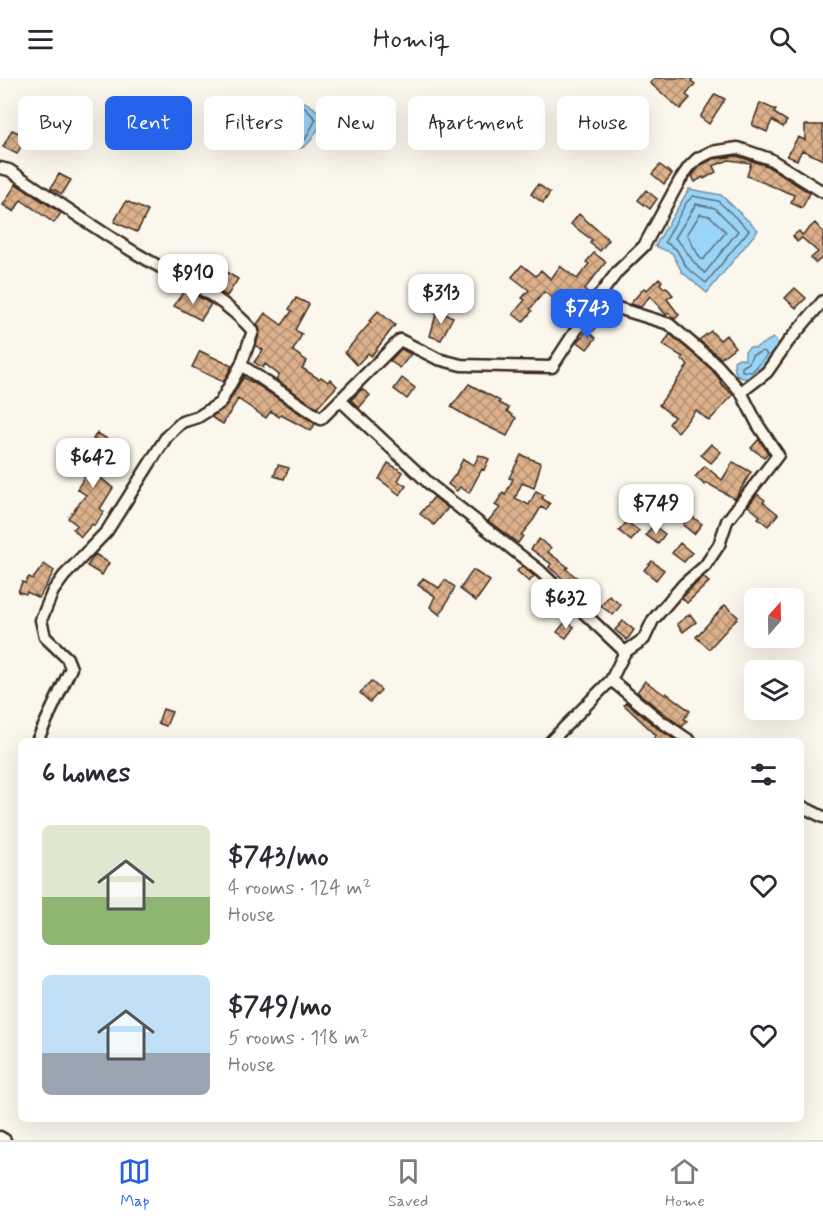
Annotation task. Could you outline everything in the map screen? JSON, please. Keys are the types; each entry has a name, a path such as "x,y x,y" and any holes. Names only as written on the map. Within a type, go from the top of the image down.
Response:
{"street":[{"path":"241,365 321,419 400,340 438,359 461,365 552,367 595,301 618,271 644,246 680,180 688,167 697,159 711,152 738,148 770,159 823,192"},
{"path":"0,168 9,170 57,200 139,255 204,290 237,312 253,331 241,365 220,403 198,417 183,422 167,436 107,531 64,576 53,591 41,620 45,637 67,658 71,668 38,738"},
{"path":"554,738 611,680 625,652 644,639 653,620 684,584 705,566 719,545 727,521 778,455 741,392 717,365 669,324 595,301"},
{"path":"741,392 768,372 788,342 823,301"},
{"path":"341,401 433,487 540,572 625,652"},
{"path":"611,680 662,722 686,738"},
{"path":"804,808 823,817"},
{"path":"0,1137 5,1140"}],"water":[{"path":"304,102 316,110 316,132 305,146"},
{"path":"689,189 721,195 758,230 707,293 682,272 672,253 655,246"},
{"path":"773,338 782,347 753,380 739,377 735,371 734,361 739,358 745,360 745,351 750,347 755,348"}],"building":[{"path":"655,78 693,78 691,81 695,84 686,95 690,98 680,109 650,83"},
{"path":"715,94 725,99 709,124 700,117"},
{"path":"760,103 776,110 774,113 787,121 783,127 772,120 767,132 752,125"},
{"path":"805,125 823,125 823,160 802,150 797,160 787,156 798,137 805,140"},
{"path":"12,130 18,133 19,150 17,154 3,147"},
{"path":"737,156 767,166 810,193 802,208 791,203 794,195 747,176 751,163 729,160 713,166 716,172 695,182 692,176 701,165 713,159"},
{"path":"660,165 672,174 664,184 652,174"},
{"path":"59,174 71,180 62,194 51,188"},
{"path":"16,184 61,213 54,223 21,200 14,212 3,205"},
{"path":"538,184 550,193 543,203 531,194"},
{"path":"646,190 657,199 650,209 638,200"},
{"path":"126,201 148,211 137,232 114,222"},
{"path":"579,214 609,240 600,251 590,243 592,240 571,224"},
{"path":"815,223 823,232 823,257 816,263 811,258 818,252 802,238 797,242 793,236 799,231 802,235"},
{"path":"594,253 606,262 584,290 590,295 582,308 561,291 554,299 544,292 523,322 513,314 525,300 522,298 529,290 512,277 522,265 536,276 541,270 551,279 560,266 577,279 589,264 586,262"},
{"path":"226,272 238,279 227,296 215,289"},
{"path":"659,278 662,281 660,284 673,295 667,299 679,315 675,319 668,313 666,315 650,296 641,307 630,304 644,288 647,290"},
{"path":"795,288 806,298 796,308 785,298"},
{"path":"185,289 211,304 201,320 174,306"},
{"path":"296,298 309,304 295,330 302,334 293,351 307,361 302,368 319,379 321,377 328,382 330,379 337,386 317,408 276,379 279,375 265,364 263,368 254,362 263,350 256,346 260,330 257,324 265,313 282,325 292,311 289,309"},
{"path":"378,311 395,325 371,356 368,353 357,365 345,352"},
{"path":"437,311 453,317 441,340 430,336"},
{"path":"596,314 603,319 593,331 587,326"},
{"path":"587,330 596,338 587,349 578,342"},
{"path":"711,331 720,340 726,335 735,347 721,358 699,340"},
{"path":"670,334 712,370 733,395 709,421 696,410 678,432 669,424 674,417 659,405 688,365 682,359 683,357 663,345"},
{"path":"401,349 411,354 400,368 390,361"},
{"path":"200,351 232,366 223,382 192,367"},
{"path":"244,376 315,424 311,431 271,411 266,418 238,399 223,424 211,417 226,407"},
{"path":"402,378 415,388 407,399 394,389"},
{"path":"469,384 509,408 507,411 516,418 507,436 451,407"},
{"path":"362,389 370,395 359,408 351,400"},
{"path":"97,433 109,440 107,443 116,449 108,462 111,464 101,478 113,488 100,509 104,512 94,526 92,524 81,537 73,529 77,525 68,518 86,495 77,489 86,475 81,471 104,445 93,439"},
{"path":"759,439 768,453 764,457 751,448"},
{"path":"711,444 721,452 711,463 701,455"},
{"path":"479,455 489,459 469,493 460,487 457,491 448,484 463,459 474,465"},
{"path":"521,455 541,463 534,488 522,483 515,498 529,505 536,491 544,495 542,498 550,504 546,510 541,507 518,543 488,521 500,508 495,505 503,493 505,495 513,479 509,478"},
{"path":"733,462 751,472 735,499 707,483 705,485 695,477 705,466 722,480"},
{"path":"388,463 403,472 398,481 406,486 400,495 379,479"},
{"path":"278,465 289,468 284,479 274,476"},
{"path":"757,494 778,514 768,526 748,506"},
{"path":"434,497 448,508 434,525 420,514"},
{"path":"690,515 702,524 694,534 683,525"},
{"path":"627,522 639,531 631,541 619,531"},
{"path":"653,525 665,534 658,544 646,535"},
{"path":"539,539 551,548 548,552 568,567 566,569 581,581 573,591 549,567 551,564 531,549"},
{"path":"680,543 692,553 684,562 672,553"},
{"path":"95,554 109,563 102,575 87,566"},
{"path":"652,561 664,570 656,580 644,570"},
{"path":"44,564 54,571 39,598 27,592 26,594 18,592 22,582 25,583 29,577 33,579"},
{"path":"522,566 534,576 529,582 517,571"},
{"path":"473,570 490,581 476,601 460,589"},
{"path":"703,577 709,582 687,603 682,598"},
{"path":"423,578 439,588 445,580 455,587 440,615 430,607 435,596 418,585"},
{"path":"609,596 621,605 613,615 601,606"},
{"path":"725,605 738,617 709,649 696,637"},
{"path":"690,614 696,622 683,632 677,624"},
{"path":"566,621 574,627 566,638 557,632"},
{"path":"623,621 634,630 627,640 615,630"},
{"path":"371,681 381,690 370,702 360,693"},
{"path":"645,681 690,711 682,727 637,692"},
{"path":"626,702 672,738 654,738 656,735 624,705"},
{"path":"163,709 172,712 166,726 158,723"}]}
